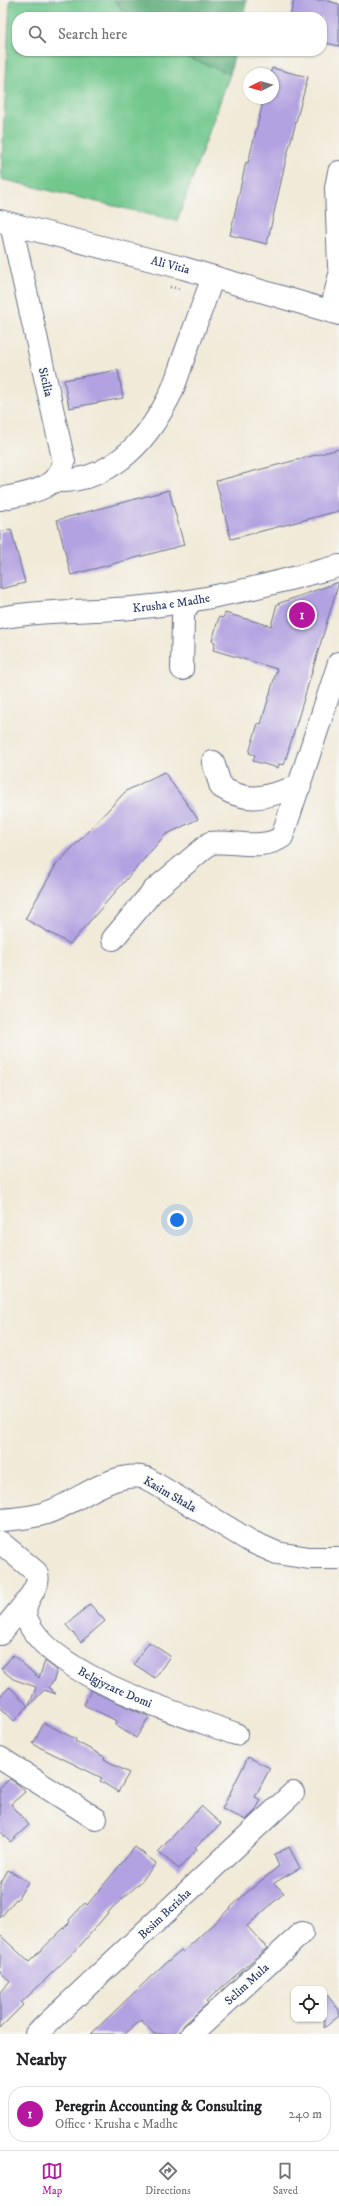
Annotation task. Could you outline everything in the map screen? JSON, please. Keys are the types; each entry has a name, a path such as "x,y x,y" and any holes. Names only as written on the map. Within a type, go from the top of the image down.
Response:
{"street":[{"path":"339,172 336,188 339,266"},
{"name":"Ali Vitia","path":"5,222 213,277 335,313"},
{"name":"Sicilia","path":"5,222 62,451 64,462 61,473 54,481"},
{"path":"0,498 37,491 54,481 70,481 99,473 113,466 133,449 151,429 169,398 213,277"},
{"path":"335,313 339,278"},
{"name":"Krusha e Madhe","path":"0,618 29,613 141,607 191,601 261,587 339,566"},
{"path":"182,669 183,618 184,611 191,601"},
{"path":"113,939 153,891 210,843 261,844 274,843 282,838 339,663"},
{"path":"213,762 221,787 233,795 248,799 300,786"},
{"name":"Kasim Shala","path":"0,1520 45,1514 69,1504 111,1481 124,1476 136,1475 146,1478 250,1542 277,1553 309,1558 339,1558"},
{"path":"0,1542 33,1567 38,1576 35,1586 26,1602 0,1634"},
{"name":"Belgjyzare Domi","path":"26,1602 26,1614 34,1630 51,1649 66,1661 122,1691 161,1709 236,1734"},
{"path":"0,1758 96,1819"},
{"name":"Besim Berisha","path":"36,2034 293,1793"},
{"name":"Selim Mula","path":"192,2034 302,1933"}],"green space":[{"path":"10,0 115,0 123,12 12,12 12,56 188,56 230,74 177,221 1,179"},
{"path":"115,0 247,0 244,12 123,12"},
{"path":"184,56 234,56 230,74"}],"building":[{"path":"294,0 325,0 339,4 339,46 327,43 327,12 291,12"},
{"path":"279,70 308,77 286,159 267,244 230,235 246,162 248,163 263,104 279,104"},
{"path":"118,370 123,398 69,408 64,380"},
{"path":"339,449 339,511 231,539 216,481"},
{"path":"169,490 184,545 71,575 57,520"},
{"path":"11,529 25,583 0,589 0,532"},
{"path":"339,582 284,765 279,764 278,768 253,761 255,755 249,753 258,723 261,724 277,669 213,650 215,642 212,641 219,617 223,618 225,613 271,626 277,604"},
{"path":"164,772 198,819 165,835 70,944 25,919 56,865 126,791"},
{"path":"90,1604 105,1621 81,1642 66,1625"},
{"path":"149,1642 170,1656 155,1678 134,1664"},
{"path":"13,1655 39,1678 45,1661 57,1670 53,1682 48,1687 56,1694 44,1690 29,1706 36,1687 13,1679 1,1669"},
{"path":"10,1687 28,1706 14,1721 0,1707 0,1696"},
{"path":"91,1690 149,1717 136,1738 115,1725 117,1721 84,1705"},
{"path":"44,1723 76,1739 75,1741 105,1757 104,1759 129,1773 118,1792 100,1781 102,1778 33,1744"},
{"path":"248,1757 270,1768 255,1797 261,1800 255,1811 246,1820 222,1809"},
{"path":"10,1779 19,1785 25,1792 11,1804 29,1825 10,1842 0,1831 0,1787"},
{"path":"201,1806 221,1824 195,1847 197,1849 179,1869 158,1852"},
{"path":"135,1847 156,1863 141,1882 112,1908 79,1947 21,2003 23,2005 0,2028 0,1992 10,1981 0,1972 0,1935 29,1962 70,1922 69,1920 85,1903 87,1905"},
{"path":"289,1847 300,1868 274,1883 284,1893 247,1926 267,1948 206,2001 208,2003 184,2025 180,2032 177,2034 154,2034 141,2020 125,2034 91,2034 162,1966 181,1950 183,1952 246,1893 279,1866 274,1855"},
{"path":"8,1870 28,1882 17,1900 16,1899 0,1918 0,1884"},
{"path":"327,1995 339,2010 339,2016 324,2028 324,2022 327,2022"}],"place":[{"name":"Peregrin Accounting & Consulting","path":"302,615"}]}
